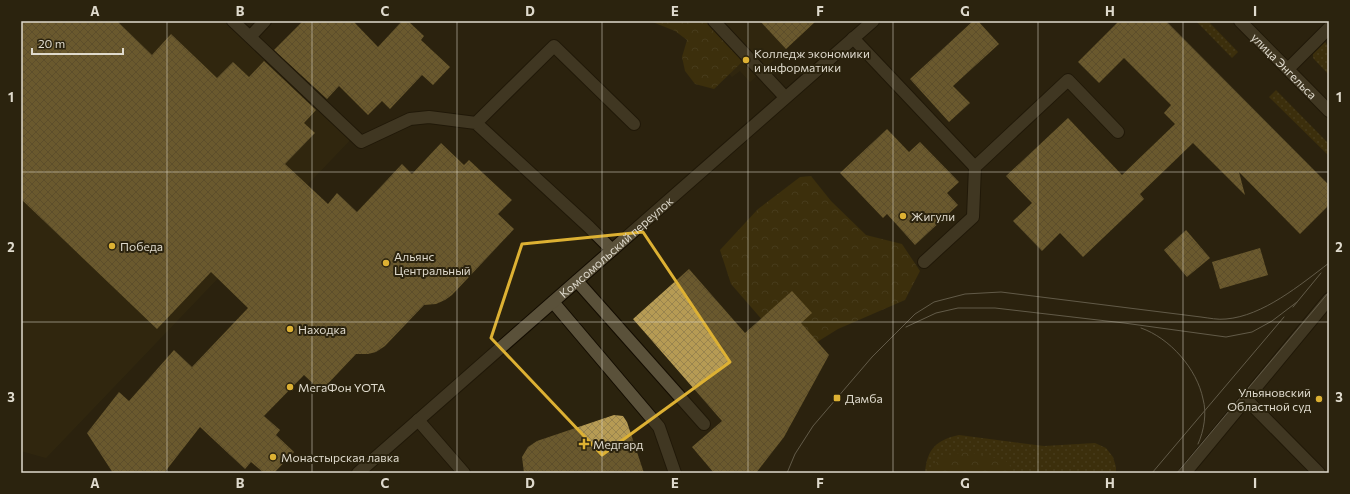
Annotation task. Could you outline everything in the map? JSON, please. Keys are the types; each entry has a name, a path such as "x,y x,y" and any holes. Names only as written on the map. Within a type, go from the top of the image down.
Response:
{"street":[{"path":"233,21 361,142 410,119 429,117 476,123 612,250"},
{"path":"250,37 265,21"},
{"path":"714,21 785,97"},
{"name":"Комсомольский переулок","path":"358,473 873,21"},
{"name":"улица Энгельса","path":"1240,21 1329,111"},
{"path":"1288,69 1329,28"},
{"path":"853,38 975,167"},
{"path":"476,123 554,46 634,124"},
{"path":"924,262 973,217 975,167 1068,80 1118,132"},
{"path":"577,281 704,424"},
{"path":"1185,473 1329,299"},
{"path":"553,302 659,427 675,473"},
{"path":"1246,400 1319,473"},
{"path":"418,420 464,473"}],"highlighted area":[{"path":"643,232 730,362 602,455 491,338 522,244"}],"shaded area":[{"path":"21,21 241,21 355,135 46,458 21,451"},
{"name":"Колледж экономики и информатики","path":"684,21 816,21 750,82 740,71 732,77"}],"green space":[{"path":"650,21 707,21 744,60 714,89 695,84 685,71 682,57 687,40 675,31"},
{"path":"1196,21 1208,21 1238,52 1232,58"},
{"path":"1325,42 1329,47 1329,75 1313,58 1313,54"},
{"path":"1276,90 1329,144 1329,156 1269,97"},
{"path":"811,176 831,201 866,235 902,244 920,271 905,300 838,329 809,347 784,345 731,284 720,250 758,209 800,177"},
{"path":"959,435 1044,446 1095,443 1106,448 1113,457 1116,473 925,473 928,458 934,447 944,440"},
{"path":"968,452 1005,460 1014,473 929,473 935,464 945,457"}],"building":[{"path":"21,21 117,21 152,55 171,34 217,78 233,62 249,77 264,61 316,110 304,123 315,133 285,164 328,204 337,193 357,212 402,164 412,174 441,143 464,165 469,160 512,200 498,214 514,229 452,295 436,304 424,305 385,346 376,352 356,354 321,391 304,375 264,416 280,430 276,435 294,452 274,473 264,473 251,462 245,469 200,427 164,473 113,473 87,433 119,392 129,401 174,350 192,367 248,308 211,272 157,329 21,199"},
{"path":"303,21 353,21 378,47 402,21 408,21 424,36 421,40 450,67 433,85 422,75 390,109 382,101 368,115 339,86 327,99 274,50"},
{"path":"760,21 816,21 786,49"},
{"path":"973,21 978,21 999,44 953,86 970,103 949,122 910,79"},
{"path":"1119,21 1166,21 1329,185 1329,205 1300,234 1239,172 1245,195 1193,143 1140,194 1144,199 1083,257 1060,233 1042,251 1013,221 1032,203 1006,176 1068,118 1122,175 1175,124 1164,113 1171,105 1124,58 1099,83 1078,62"},
{"path":"887,129 909,152 920,142 959,182 947,193 958,205 915,245 887,214 883,218 840,173"},
{"path":"1186,230 1210,258 1187,277 1164,250"},
{"path":"1260,248 1268,275 1220,289 1212,262"},
{"path":"689,269 745,333 792,291 812,313 801,323 829,355 784,437 756,473 714,473 692,447 722,421 633,319"},
{"name":"Медгард","path":"614,415 623,416 627,422 644,473 524,473 522,457 528,447 537,441"}],"tram line":[{"path":"787,473 795,454 813,426 872,357 915,314 934,302 965,294 1001,292 1214,319 1226,319 1240,317 1267,306 1293,290 1329,263"},
{"path":"1293,307 1321,273"},
{"path":"1177,473 1329,292"},
{"path":"906,327 936,313 958,308 995,308 1226,337 1252,332 1272,321 1297,302"},
{"path":"1152,473 1284,317"},
{"path":"1141,328 1162,339 1172,347 1181,356 1195,377 1200,388 1205,410 1202,433 1198,444"}],"place":[{"name":"Колледж экономики и информатики","path":"746,60"},
{"name":"Жигули","path":"903,216"},
{"name":"Победа","path":"112,246"},
{"name":"Альянс Центральный","path":"386,263"},
{"name":"Находка","path":"290,329"},
{"name":"МегаФон YOTA","path":"290,387"},
{"name":"Дамба","path":"837,398"},
{"name":"Ульяновский Областной суд","path":"1319,399"},
{"name":"Медгард","path":"584,444"},
{"name":"Монастырская лавка","path":"273,457"}]}
